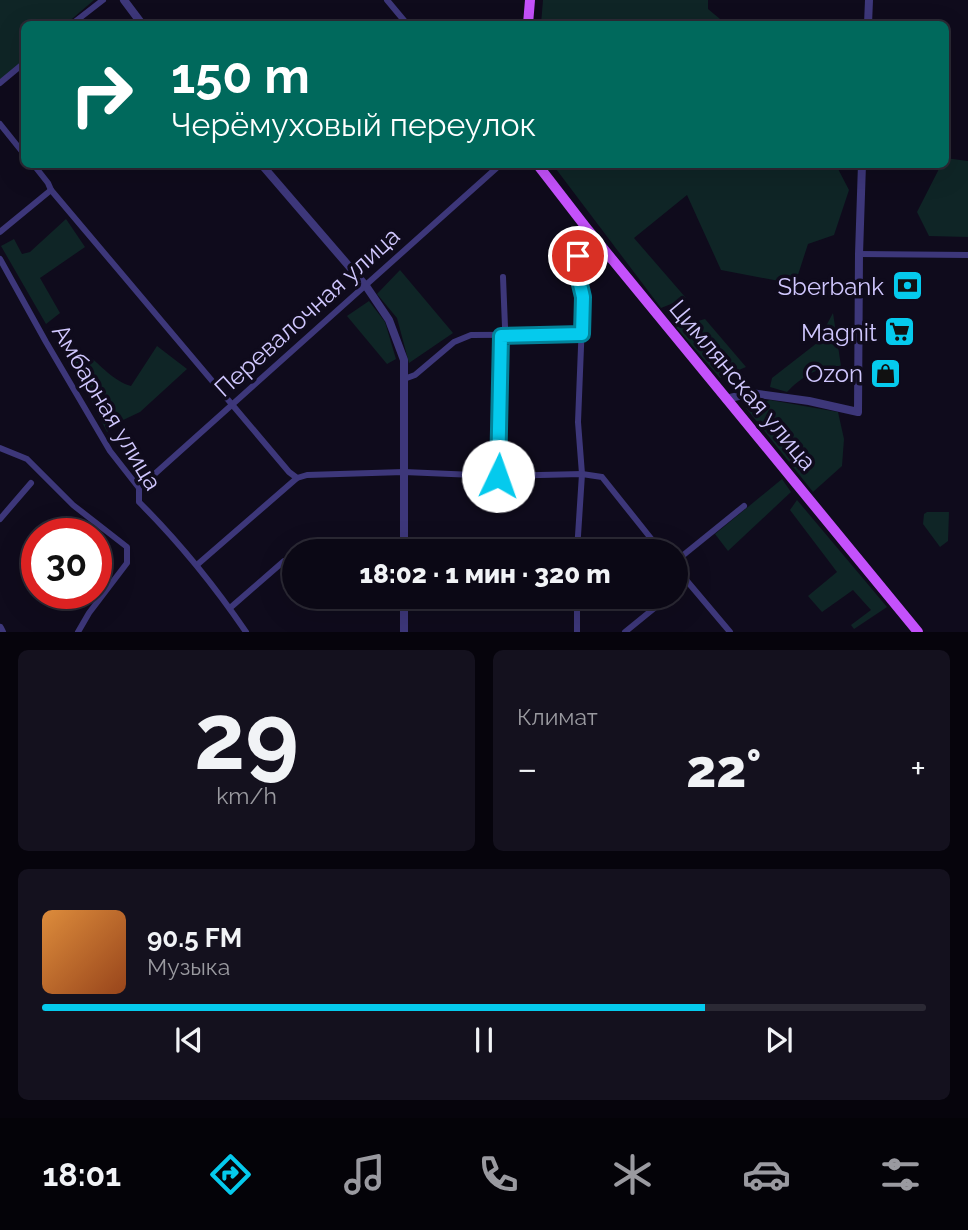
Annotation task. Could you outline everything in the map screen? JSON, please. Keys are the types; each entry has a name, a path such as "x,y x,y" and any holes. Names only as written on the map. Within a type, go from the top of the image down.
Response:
{"main road":[{"path":"528,21 530,0"},
{"name":"Цимлянская улица","path":"540,168 918,632"}],"street":[{"path":"76,21 103,0"},
{"path":"124,0 140,21"},
{"path":"387,0 404,21"},
{"path":"868,21 869,0"},
{"path":"0,83 21,66"},
{"path":"0,124 21,150"},
{"path":"36,168 51,190 289,472 297,478"},
{"path":"264,168 366,286 389,320 404,360 404,539"},
{"name":"Перевалочная улица","path":"139,488 497,168"},
{"path":"726,399 751,393 858,412 862,168"},
{"path":"0,232 51,190"},
{"path":"578,539 582,474 578,422 583,297 578,276 578,236 583,224"},
{"path":"859,254 878,257 968,255"},
{"name":"Амбарная улица","path":"0,260 110,451 139,488 139,502 186,555 198,564 246,632"},
{"path":"498,476 501,336 505,327 503,277"},
{"path":"404,380 415,375 454,342 471,335 582,334"},
{"path":"0,448 27,459 73,505 127,547 127,563 78,632"},
{"path":"198,564 297,478 306,475 404,472 498,476 582,474 601,477 651,539"},
{"path":"0,519 31,483"},
{"path":"688,551 744,506"},
{"path":"230,608 282,563"},
{"path":"688,583 730,632"},
{"path":"404,609 404,632"},
{"path":"577,609 577,632"},
{"path":"625,632 653,609"}],"green space":[{"path":"0,0 94,0 70,21 21,21 21,63 0,82"},
{"path":"543,0 708,0 708,9 722,21 541,21"},
{"path":"949,159 968,161 968,237 929,236 917,212 939,168 949,168"},
{"path":"555,168 838,168 849,190 834,235 808,244 795,284 721,270 687,195 634,238 686,298 661,308"},
{"path":"66,219 85,247 40,278 60,313 46,324 1,246 14,239 22,254 30,252"},
{"path":"400,270 453,333 409,363 397,318 377,294"},
{"path":"369,301 385,322 396,359 387,364 347,316"},
{"path":"833,313 841,366 811,373 787,392 770,387 772,378 817,343"},
{"path":"705,319 746,367 720,378 676,327"},
{"path":"157,346 187,369 140,412 119,422 107,432 71,360 87,354 113,377 131,386"},
{"path":"770,400 838,412 844,439 842,466 813,492 746,408"},
{"path":"782,479 791,492 728,551 715,534"},
{"path":"797,500 887,607 854,629 851,625 871,610 853,590 822,612 808,596 837,572 790,510"},
{"path":"949,512 948,541 940,547 923,524 924,514"}],"place":[{"name":"Sberbank","path":"907,286"},
{"name":"Magnit","path":"900,332"},
{"name":"Ozon","path":"886,373"}],"route":[{"path":"498,476 501,336 582,334 583,297 578,276 578,256"}]}
